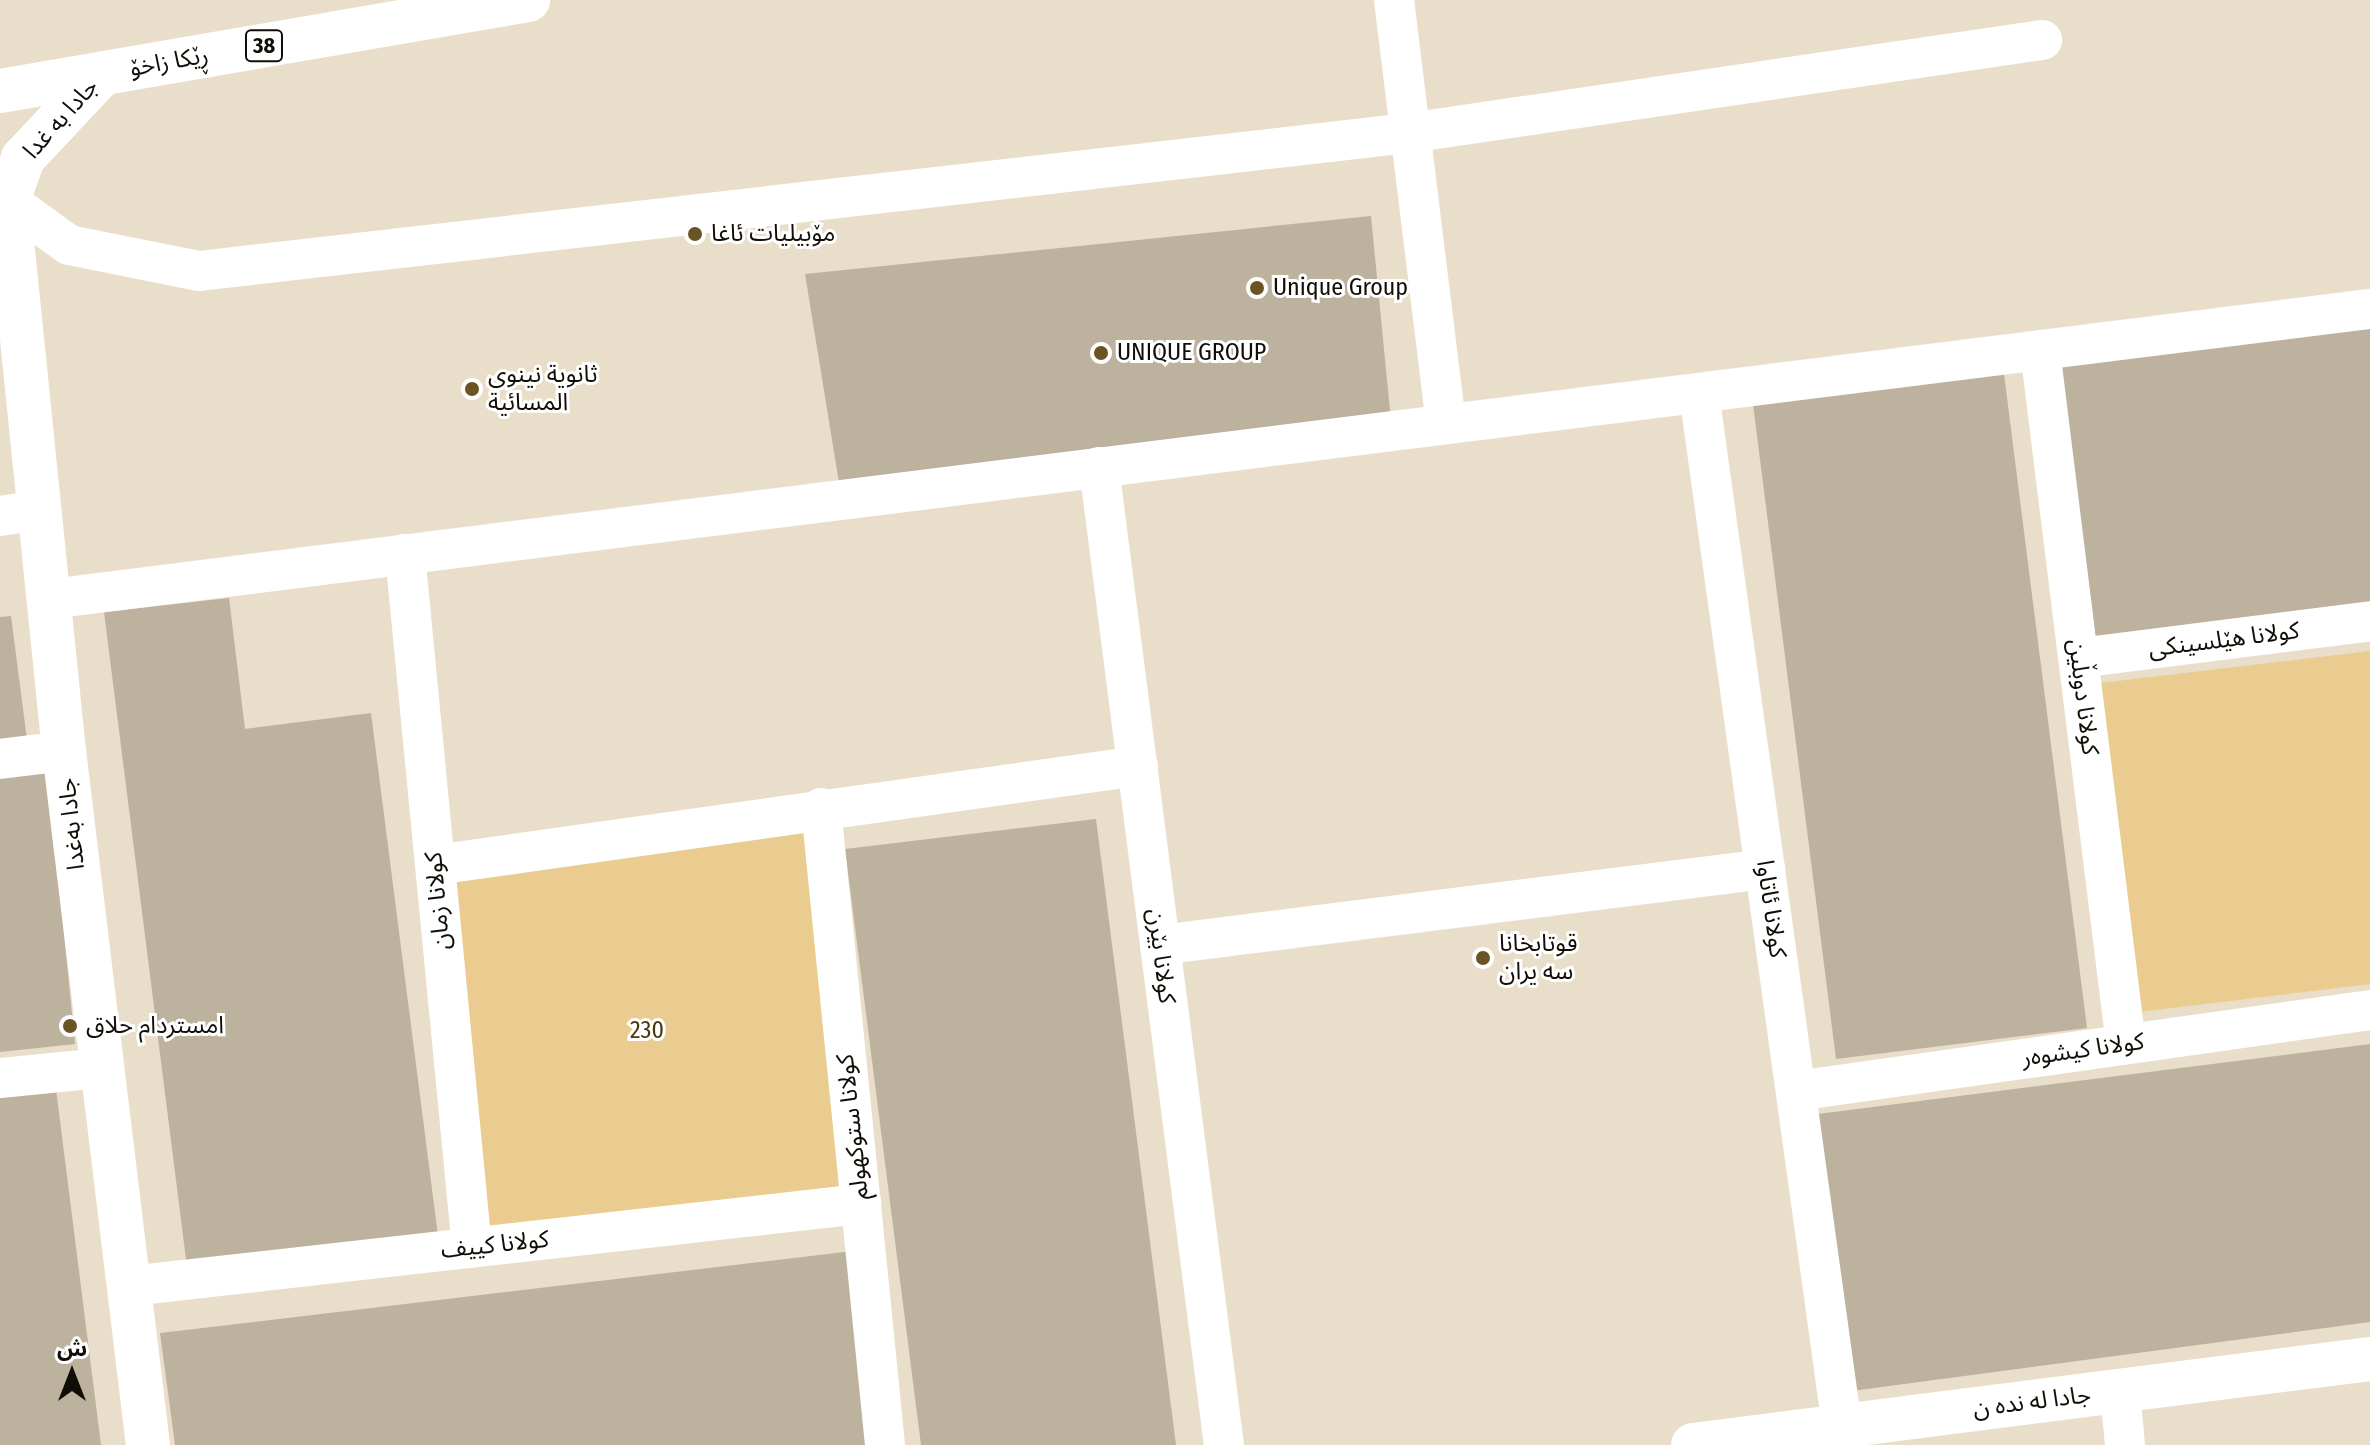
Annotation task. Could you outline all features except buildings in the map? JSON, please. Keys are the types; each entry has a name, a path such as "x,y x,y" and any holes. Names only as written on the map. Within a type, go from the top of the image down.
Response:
{"main road":[{"name":"ڕێکا زاخۆ","path":"0,91 528,0"},
{"name":"جادا به غدا","path":"4,198 23,158 102,74"},
{"name":"جادا بەغدا","path":"4,198 20,513 50,599 100,1068 148,1445"},
{"name":"جادا له نده ن","path":"1693,1445 1791,1439 1842,1426 2370,1359"}],"street":[{"path":"1394,0 1446,424"},
{"path":"4,198 69,245 199,271 1409,133 2042,40"},
{"path":"50,599 2370,309"},
{"name":"كولانا دوبڵین","path":"2040,350 2126,1044"},
{"name":"كولانا ئاتاوا","path":"1699,393 1842,1426"},
{"name":"كولانا بێرن","path":"1099,467 1224,1445"},
{"name":"كولانا زمان","path":"405,554 472,1248"},
{"name":"كولانا ھێلسینکی","path":"2079,658 2370,621"},
{"path":"0,759 64,751"},
{"path":"435,865 821,808 1138,766"},
{"name":"كولانا ستوكهولم","path":"821,808 885,1445"},
{"path":"1160,945 1765,869"},
{"name":"كولانا كیشوه‌ر","path":"1796,1091 2370,1010"},
{"path":"0,1078 100,1068"},
{"name":"كولانا كييف","path":"130,1286 861,1204"},
{"path":"2120,1391 2125,1445"}],"green space":[{"path":"2370,651 2370,984 2139,1012 2100,683"},
{"name":"230","path":"821,808 861,1204 472,1248 435,865"}],"place":[{"name":"مۆبیلیات ئاغا","path":"695,234"},
{"name":"Unique Group","path":"1257,288"},
{"name":"UNIQUE GROUP","path":"1101,353"},
{"name":"ثانوية نينوى المسائية","path":"472,389"},
{"name":"قوتابخانا سه يران","path":"1483,958"},
{"name":"امستردام حلاق","path":"70,1026"}]}
